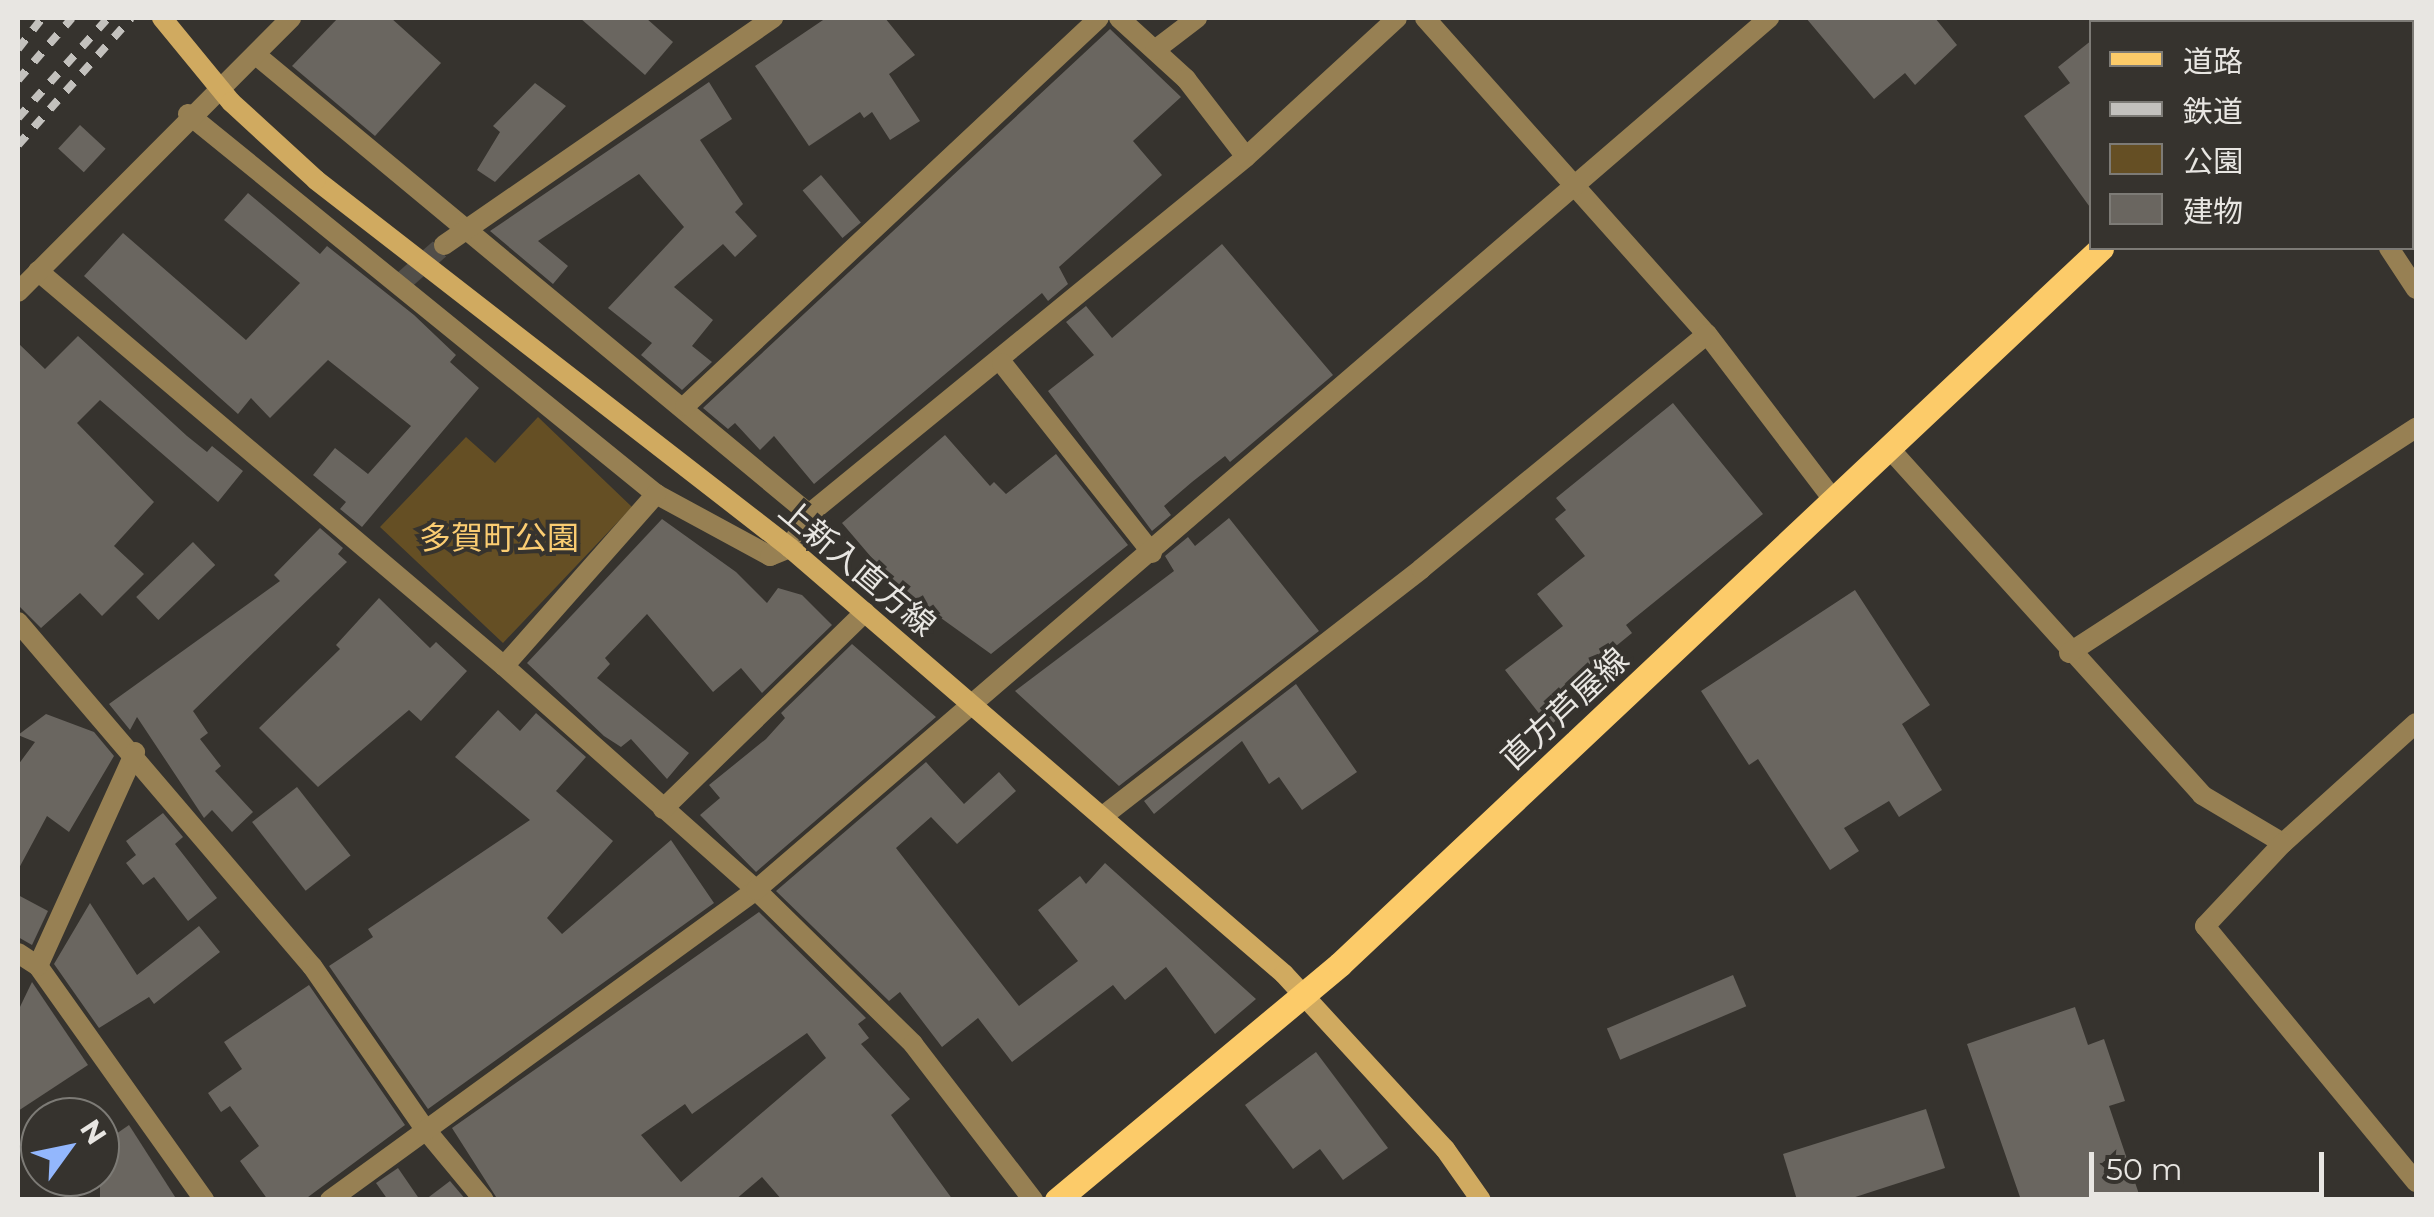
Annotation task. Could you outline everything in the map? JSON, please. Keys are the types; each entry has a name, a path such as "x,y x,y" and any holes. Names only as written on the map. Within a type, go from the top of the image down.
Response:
{"main road":[{"name":"上新入直方線","path":"162,18 231,102 316,180 790,548 1306,994 1444,1149 1480,1200"},
{"name":"直方芦屋線","path":"1057,1200 1306,994 2098,250"}],"street":[{"path":"18,292 188,114 256,55 290,18"},
{"path":"444,244 773,18"},
{"path":"685,406 1099,18"},
{"path":"1119,18 1186,79 1246,157"},
{"path":"1154,50 1196,18"},
{"path":"188,114 656,494 770,556 790,548 809,514 1002,363 1246,157 1398,18"},
{"path":"1425,18 1707,334 1832,498"},
{"path":"330,1200 756,890 1152,554 1769,18"},
{"path":"256,55 462,228 685,406 809,514"},
{"path":"2391,250 2416,289"},
{"path":"38,271 504,666 756,890 913,1044 1033,1200"},
{"path":"1103,816 1421,569 1707,334"},
{"path":"1002,363 1152,554"},
{"path":"2069,652 2416,428"},
{"path":"1888,447 2202,795 2283,843"},
{"path":"504,666 656,494"},
{"path":"663,809 865,612"},
{"path":"18,622 135,752 312,966 425,1129 484,1200"},
{"path":"2416,722 2283,843 2205,926 2416,1182"},
{"path":"38,966 135,752"},
{"path":"18,953 38,966 204,1200"}],"green space":[{"name":"多賀町公園","path":"538,417 632,507 503,643 380,527 466,437 495,463"}],"building":[{"path":"338,18 391,18 441,63 375,136 292,66"},
{"path":"580,18 646,18 673,42 645,75"},
{"path":"826,18 885,18 915,55 889,74 920,121 890,140 872,112 864,118 860,112 809,146 755,66"},
{"path":"1806,18 1935,18 1957,45 1915,85 1905,73 1874,99"},
{"path":"1110,29 1181,97 1133,141 1162,175 1059,267 1068,284 1048,301 1042,293 814,484 774,436 760,450 735,423 728,429 703,408"},
{"path":"2089,42 2089,206 2024,116 2070,83 2058,67"},
{"path":"709,82 732,119 700,140 743,204 735,212 757,236 735,257 723,244 674,287 713,320 692,346 712,362 682,390 641,355 652,343 608,308 684,227 639,174 538,241 568,266 553,284 490,231"},
{"path":"535,83 566,106 495,182 477,170 500,132 493,126"},
{"path":"80,125 106,149 84,172 58,148"},
{"path":"821,175 861,222 842,238 803,190"},
{"path":"248,193 320,254 327,246 414,315 456,355 450,362 479,388 362,527 340,509 346,502 313,475 335,448 368,474 411,426 328,360 270,418 251,398 238,414 84,276 123,233 246,340 300,283 224,220"},
{"path":"1222,244 1333,375 1230,462 1225,456 1164,506 1171,515 1152,531 1048,391 1094,355 1066,322 1086,306 1112,338"},
{"path":"78,336 187,436 207,452 212,446 243,471 218,502 100,400 77,423 154,502 114,546 144,574 102,616 80,593 41,628 18,605 18,343 45,369"},
{"path":"1673,403 1763,514 1626,625 1632,633 1561,691 1573,707 1549,726 1505,670 1563,626 1537,594 1585,556 1555,519 1566,510 1556,498"},
{"path":"945,435 990,486 994,482 1006,494 1056,454 1128,545 991,654 895,585 842,523"},
{"path":"1229,518 1319,631 1119,786 1015,691 1174,571 1165,556 1188,537 1195,546"},
{"path":"662,519 736,572 767,603 778,588 802,595 832,625 762,693 741,668 713,692 647,614 605,658 610,664 597,678 689,753 667,779 631,739 621,747 604,736 527,663"},
{"path":"320,528 343,548 338,554 347,562 193,711 208,733 200,739 221,766 215,771 253,812 232,832 212,810 204,818 137,717 130,730 109,704 280,581 274,575"},
{"path":"193,542 215,565 158,620 136,597"},
{"path":"1855,590 1930,705 1902,724 1942,790 1899,817 1889,801 1844,828 1859,851 1830,870 1758,759 1749,765 1701,691"},
{"path":"379,598 430,648 436,642 467,671 421,721 409,710 318,787 259,728 340,649 336,645"},
{"path":"852,644 936,717 756,872 700,815 720,798 709,785 766,739 785,718 781,713"},
{"path":"1296,684 1357,772 1302,810 1279,777 1269,784 1242,741 1154,814 1144,801"},
{"path":"498,710 520,731 536,713 586,757 556,791 613,841 547,918 562,934 671,840 714,903 428,1109 329,966 373,937 368,929 530,820 455,757"},
{"path":"46,714 94,732 114,756 69,832 47,816 18,870 18,765 35,742 18,735"},
{"path":"926,762 964,804 999,772 1016,791 957,844 931,817 896,848 1019,1006 1078,961 1038,910 1080,876 1086,884 1105,863 1256,999 1215,1034 1166,967 1125,1000 1113,985 1012,1062 978,1018 942,1047 900,992 889,1001 776,891"},
{"path":"297,787 351,856 306,891 252,822"},
{"path":"163,813 183,837 175,844 217,898 188,921 154,877 143,885 126,863 136,855 126,841"},
{"path":"18,895 48,911 32,945 18,937"},
{"path":"90,903 137,975 199,926 220,952 154,1004 149,997 99,1028 54,964"},
{"path":"759,912 866,1018 858,1024 869,1038 861,1044 910,1099 891,1115 953,1200 782,1200 762,1177 735,1200 498,1200 452,1128","holes":["807,1033 826,1058 681,1182 641,1135 685,1104 692,1114"]},
{"path":"1733,975 1746,1006 1620,1060 1607,1029"},
{"path":"32,982 88,1065 39,1097 20,1097 18,1111 18,1011"},
{"path":"309,985 405,1125 304,1200 268,1200 240,1161 259,1146 230,1106 221,1112 208,1093 242,1069 224,1042"},
{"path":"2075,1007 2088,1045 2104,1039 2125,1101 2109,1106 2141,1200 2021,1200 1967,1044"},
{"path":"1316,1052 1388,1148 1343,1180 1320,1149 1293,1169 1245,1105"},
{"path":"1926,1109 1945,1168 1846,1200 1797,1200 1783,1154"},
{"path":"129,1125 177,1200 100,1200 120,1197 120,1131"},
{"path":"398,1168 420,1200 388,1200 376,1183"},
{"path":"450,1181 466,1200 425,1200"}],"tunnel":[{"path":"402,282 444,245"}],"railway":[{"path":"18,49 42,18"},
{"path":"18,80 72,18"},
{"path":"18,118 108,18"},
{"path":"18,145 131,18"}]}
